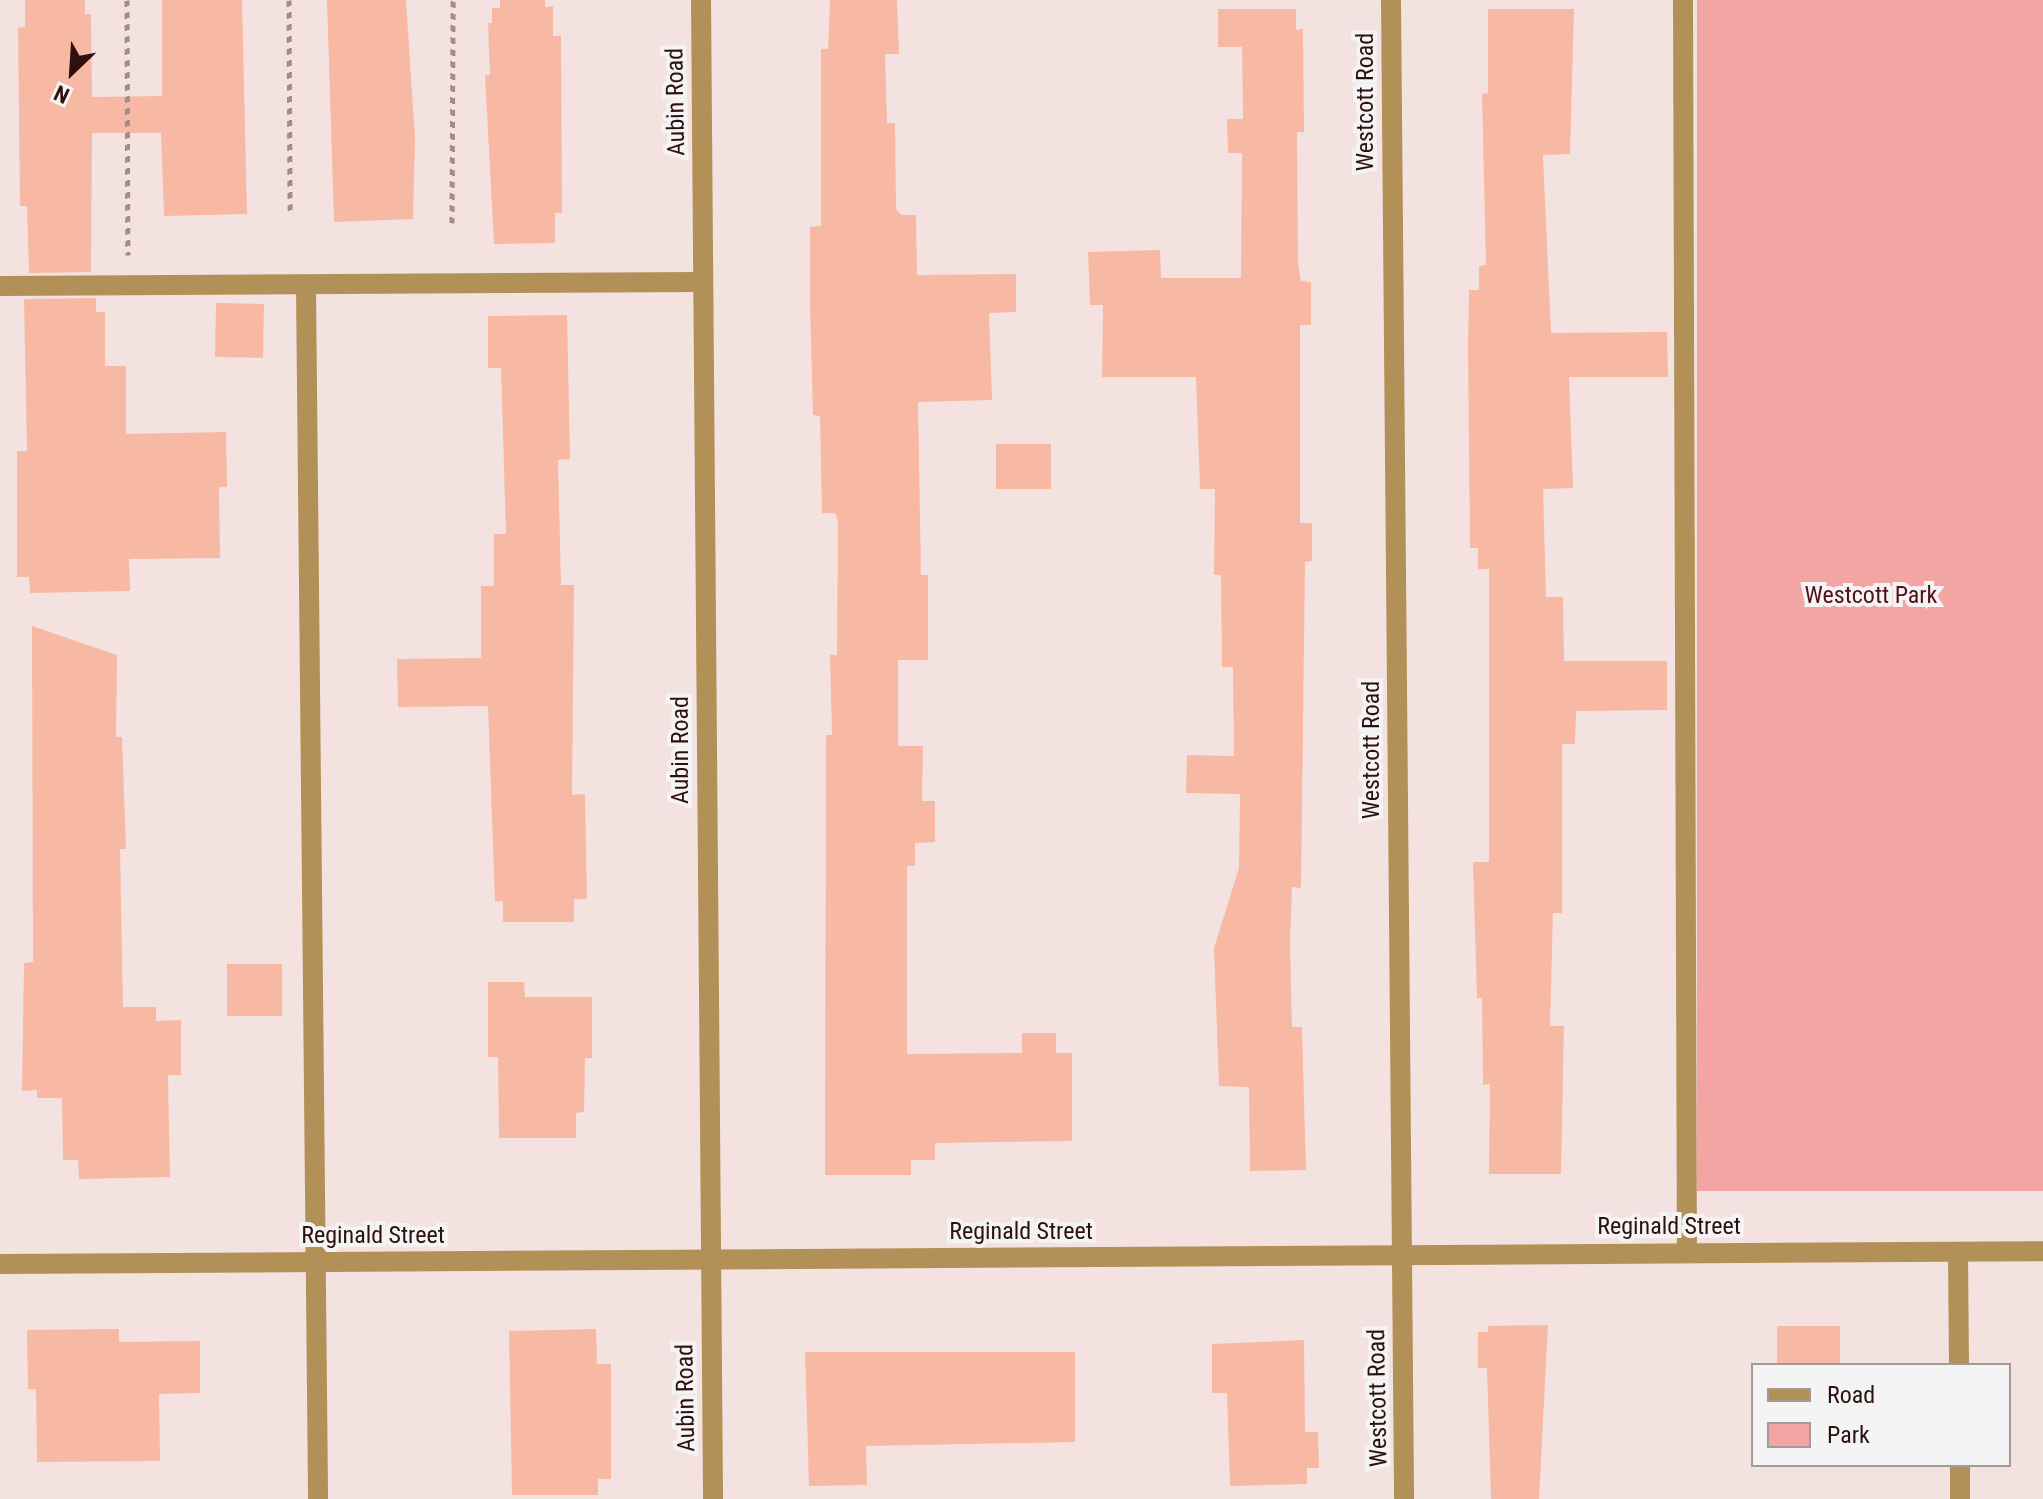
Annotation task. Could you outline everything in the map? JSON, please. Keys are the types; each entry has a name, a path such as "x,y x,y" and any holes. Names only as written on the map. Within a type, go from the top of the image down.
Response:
{"street":[{"name":"Aubin Road","path":"701,0 713,1499"},
{"name":"Westcott Road","path":"1391,0 1404,1499"},
{"path":"1683,0 1687,1253"},
{"path":"0,286 703,282"},
{"path":"306,286 318,1499"},
{"name":"Reginald Street","path":"0,1264 2043,1251"},
{"path":"1958,1252 1959,1363"},
{"path":"1960,1467 1960,1499"}],"path":[{"path":"127,0 128,262"},
{"path":"289,0 290,215"},
{"path":"452,223 453,0"}],"green space":[{"name":"Westcott Park","path":"1697,0 2043,0 2043,1191 1697,1191"}],"building":[{"path":"25,0 85,0 85,14 91,14 92,97 162,96 162,0 242,0 247,214 164,216 161,133 92,133 91,272 29,273 27,206 20,206 18,28 25,27"},
{"path":"327,0 406,0 415,139 413,219 334,222"},
{"path":"500,0 545,0 545,7 553,6 553,36 561,36 562,213 555,213 555,243 494,244 485,75 490,75 488,23 492,23 492,8 500,8"},
{"path":"830,0 897,0 899,54 885,54 887,123 895,123 896,209 901,215 916,215 917,275 1016,274 1016,312 989,313 992,400 918,402 921,575 928,575 928,660 898,660 898,746 923,746 922,801 935,801 935,842 915,843 915,866 907,866 907,1054 1022,1053 1022,1033 1056,1033 1056,1053 1072,1053 1072,1141 935,1143 935,1160 911,1160 911,1175 825,1175 826,735 832,735 830,655 837,655 838,521 835,513 822,513 820,416 813,415 810,227 821,226 821,49 828,49"},
{"path":"1218,9 1296,9 1296,30 1303,29 1304,132 1297,132 1298,263 1301,281 1311,282 1311,325 1300,325 1300,523 1312,523 1312,561 1305,562 1301,888 1292,887 1290,943 1292,1027 1302,1027 1306,1170 1250,1171 1249,1087 1219,1086 1214,948 1239,868 1240,794 1186,793 1187,755 1234,756 1233,667 1222,667 1221,575 1214,575 1215,489 1200,489 1196,377 1102,377 1103,305 1090,305 1088,252 1160,250 1161,278 1241,278 1242,153 1228,153 1227,119 1243,119 1242,47 1218,47"},
{"path":"1488,9 1574,9 1570,154 1543,155 1551,333 1667,332 1668,377 1569,377 1573,488 1543,489 1546,597 1563,597 1564,661 1667,661 1667,710 1576,711 1575,744 1562,744 1562,913 1553,913 1550,1026 1564,1026 1561,1174 1489,1174 1490,1084 1483,1085 1482,998 1477,998 1473,862 1489,862 1489,569 1478,569 1478,548 1470,548 1468,347 1469,290 1479,290 1479,266 1486,265 1482,94 1488,93"},
{"path":"96,298 96,312 105,312 105,366 126,366 126,434 226,432 227,487 219,487 220,558 129,559 130,591 30,593 29,577 17,577 17,451 27,451 24,299"},
{"path":"216,303 264,304 263,358 215,357"},
{"path":"567,315 570,459 558,460 561,585 574,585 572,795 585,794 587,899 574,899 574,922 503,922 503,901 495,902 488,706 398,707 397,659 481,658 481,586 494,586 494,534 506,534 501,368 488,368 488,316"},
{"path":"996,444 1051,444 1051,489 996,489"},
{"path":"32,626 117,655 116,737 122,737 126,849 120,849 123,1007 156,1007 156,1021 181,1020 181,1075 168,1075 170,1177 79,1179 78,1160 63,1160 62,1098 37,1098 37,1090 22,1091 24,963 33,962"},
{"path":"227,964 282,964 282,1016 227,1016"},
{"path":"488,982 524,982 525,997 592,997 592,1058 585,1058 584,1112 576,1113 576,1138 499,1138 498,1057 488,1057"},
{"path":"1548,1325 1539,1499 1491,1499 1487,1368 1478,1368 1478,1332 1488,1332 1488,1326"},
{"path":"1777,1326 1840,1326 1840,1363 1777,1363"},
{"path":"119,1329 119,1342 200,1341 200,1393 159,1394 160,1461 37,1462 36,1389 28,1389 27,1330"},
{"path":"596,1329 597,1364 611,1364 611,1479 598,1479 598,1495 512,1495 509,1331"},
{"path":"1304,1340 1305,1432 1318,1432 1319,1468 1307,1468 1307,1484 1230,1486 1227,1393 1212,1393 1212,1344"},
{"path":"805,1352 1075,1352 1075,1442 866,1446 867,1485 809,1486"}]}
